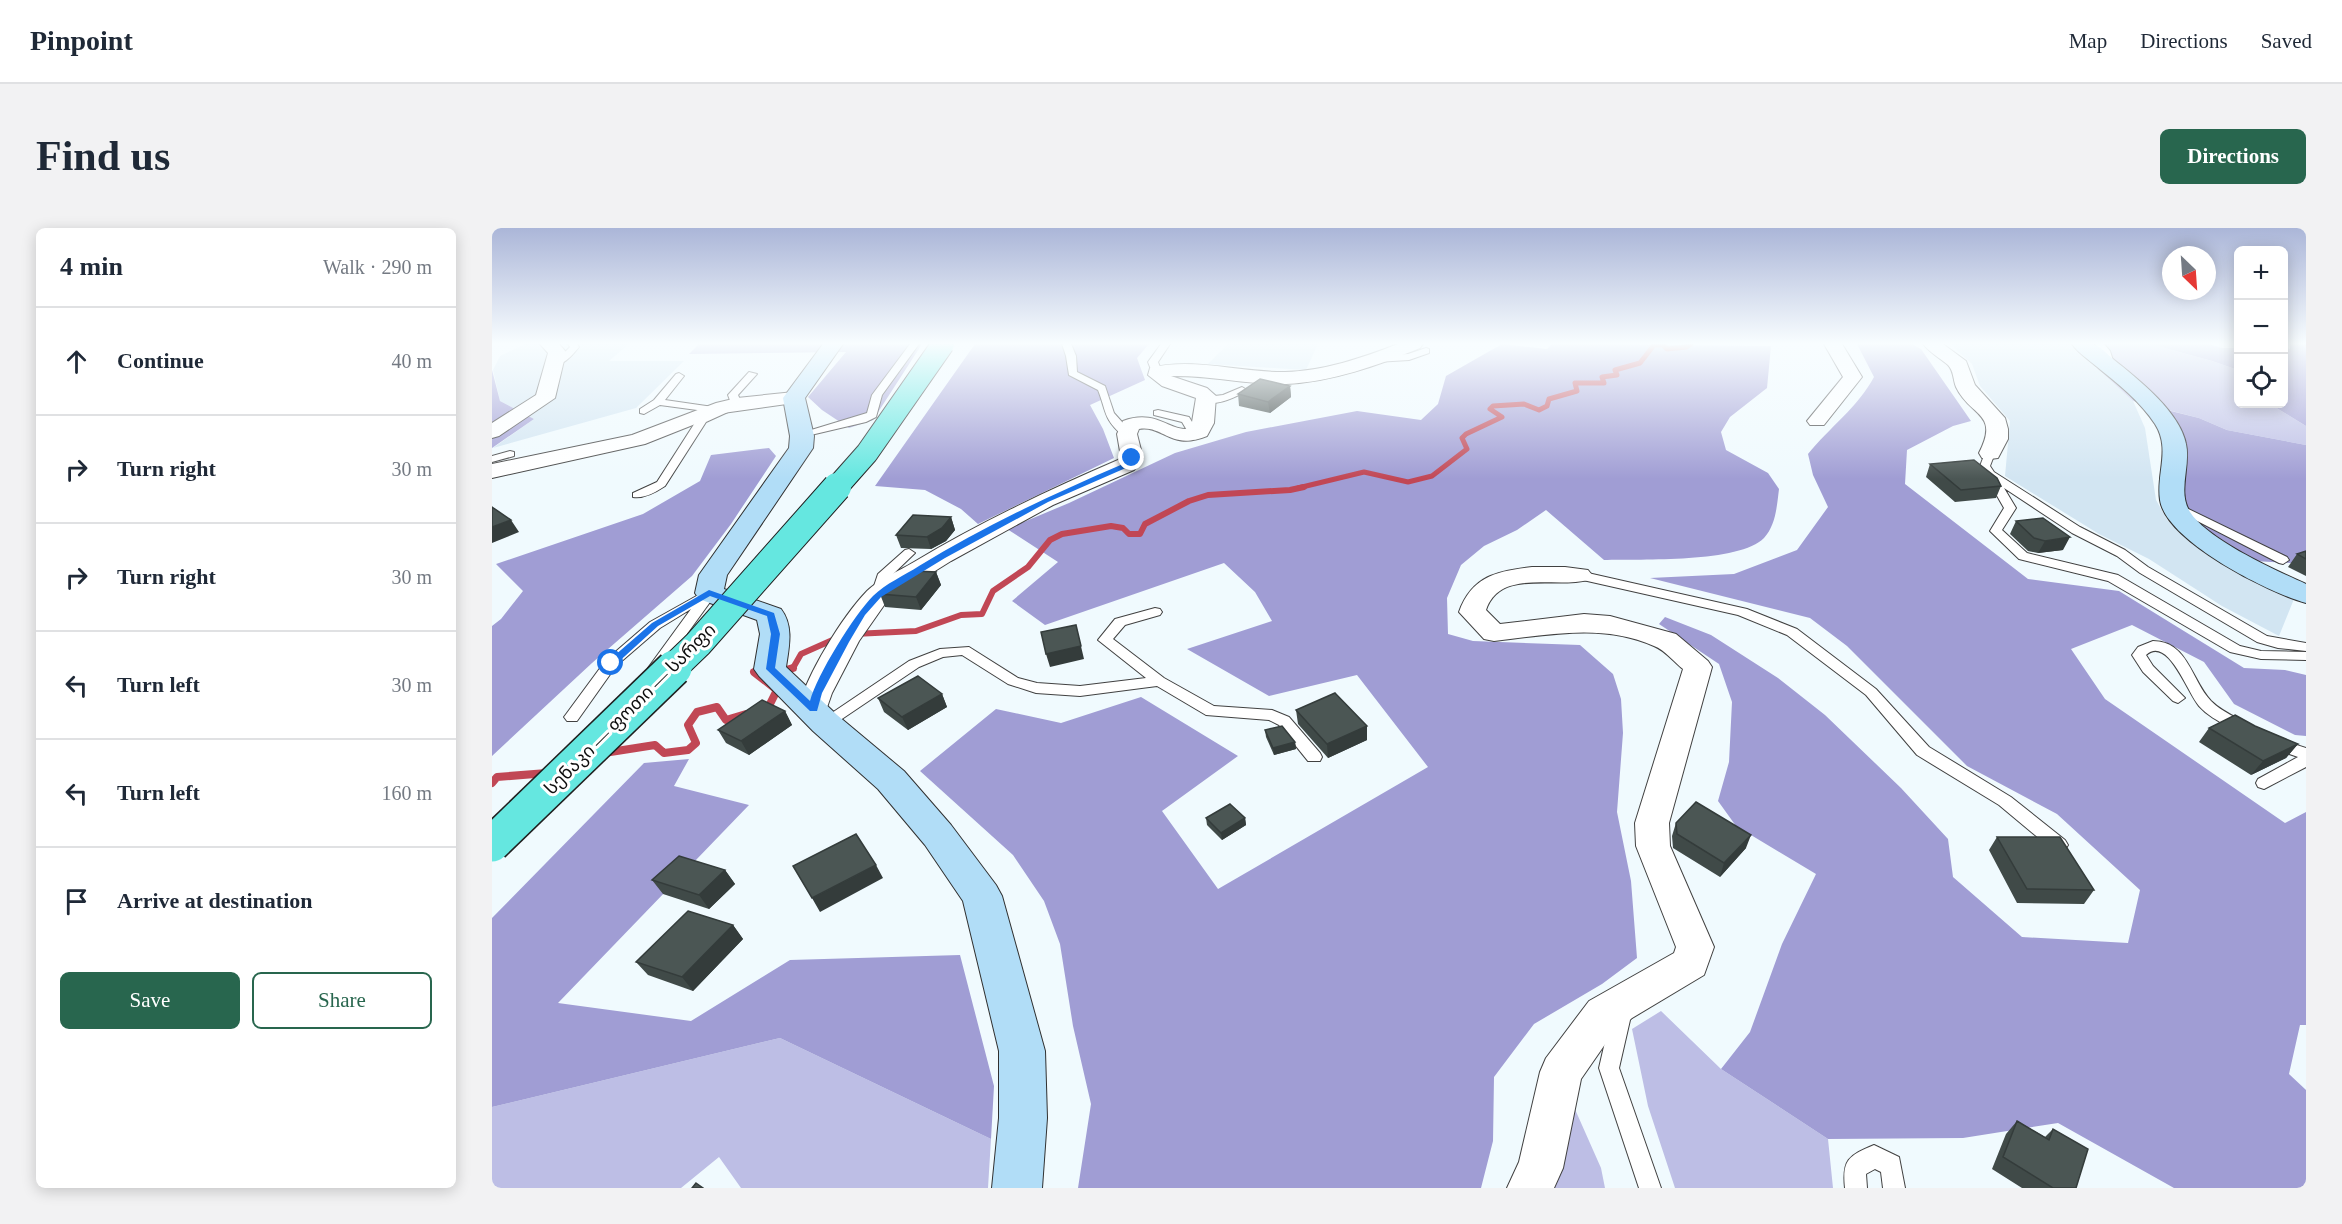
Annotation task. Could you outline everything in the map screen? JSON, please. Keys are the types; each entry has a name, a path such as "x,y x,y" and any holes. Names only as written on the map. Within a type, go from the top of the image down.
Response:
{"highway":[{"name":"სენაკი — ფოთი — სარფი","path":"492,844 698,644 867,453 912,389"}],"street":[{"path":"492,432 544,398 546,389"},
{"path":"801,389 794,398 802,436 801,447 713,575 709,593 771,615 778,675 819,716 891,780 938,835 982,896 1022,1051 1023,1118 1017,1188"},
{"path":"819,716 817,693 862,614 878,596 933,561 1045,500 1126,465 1132,458 1127,434 1130,425 1145,420 1176,435 1195,435 1200,432 1204,423 1206,396 1194,389"},
{"path":"1817,421 1843,389"},
{"path":"1968,389 1995,418 1998,429 1997,439 1990,453"},
{"path":"2132,389 2164,420 2172,436 2175,450 2174,505 2176,514 2187,527 2238,560 2306,594"},
{"path":"492,471 638,440 716,409 736,404 794,398"},
{"path":"492,488 592,451"},
{"path":"1530,1188 1540,1168 1561,1072 1603,1014 1690,963 1695,947 1653,846 1652,823 1698,667 1666,640 1610,624 1584,622 1494,633 1472,612 1474,602 1495,581 1542,572 1579,575"}],"lane":[{"path":"644,411 658,402 669,389"},
{"path":"637,495 661,484 702,420 736,404 733,395 739,389"},
{"path":"802,436 862,420 872,415 877,395 882,389"},
{"path":"1102,389 1109,413 1114,422 1127,434"},
{"path":"1206,400 1226,398 1242,390"},
{"path":"658,402 716,409"},
{"path":"1158,412 1184,417 1192,424 1195,435"},
{"path":"1990,453 1985,466 2010,508 1996,531 2023,556 2114,578 2235,649 2261,655 2306,657"},
{"path":"492,459 510,454"},
{"path":"1990,474 2076,530 2121,553 2144,570 2262,639 2306,648"},
{"path":"2174,505 2283,560"},
{"path":"878,596 883,577 909,554"},
{"path":"1579,575 1742,612 1792,632 1871,692 1923,751 2004,801 2059,845"},
{"path":"572,717 611,663 655,625 709,593"},
{"path":"610,749 659,661 681,635 709,593"},
{"path":"1155,612 1120,622 1105,640 1159,681 1211,711 1272,715 1284,721 1314,757"},
{"path":"2178,698 2148,669 2139,655 2144,648 2149,645 2161,646 2176,657 2187,679 2208,707 2250,732 2306,754"},
{"path":"819,716 914,664 940,653 964,650 1013,681 1036,687 1080,691 1159,681"},
{"path":"2264,783 2306,760"},
{"path":"1643,992 1622,1016 1610,1068 1650,1188"},
{"path":"1856,1188 1854,1169 1874,1156 1891,1165 1894,1188"}],"shaded area":[{"path":"492,389 497,389 500,401 534,419 492,448"},
{"path":"497,389 656,389 636,408 493,448 534,419 500,401"},
{"path":"815,389 893,389 873,420 849,428 822,410 808,397"},
{"path":"943,389 1126,389 1090,405 1103,429 1114,458 978,524 961,509 925,490 875,486"},
{"path":"1442,389 1766,389 1730,417 1721,432 1726,450 1768,473 1779,489 1777,508 1768,533 1752,546 1713,556 1604,560 1546,510 1517,530 1484,546 1461,565 1447,598 1448,634 1473,641 1580,645 1613,674 1621,699 1623,733 1617,812 1631,881 1637,958 1602,984 1534,1024 1494,1077 1493,1141 1481,1188 1078,1188 1091,1104 1073,1026 1060,944 1044,901 1013,855 920,771 996,709 1061,723 1141,697 1238,756 1162,811 1218,889 1428,767 1357,675 1269,696 1187,649 1272,621 1255,592 1224,563 1045,625 1012,601 1058,562 1007,529 1069,503 1175,453 1246,432 1357,411 1421,420 1438,404"},
{"path":"1866,389 1949,389 1971,421 1953,426 1907,450 1905,484 2028,579 2119,591 2244,668 2285,670 2306,675 2306,736 2295,735 2234,704 2204,662 2132,625 2071,649 2105,699 2285,823 2306,812 2306,1025 2300,1025 2289,1074 2306,1090 2306,1188 2174,1188 2058,1123 1963,1138 1828,1139 1721,1069 1750,1032 1782,944 1816,874 1736,826 1718,801 1729,762 1732,702 1719,664 1659,624 1665,617 1711,635 1778,678 1825,715 1901,788 1948,839 1953,877 2022,937 2128,943 2140,890 2057,814 1967,766 1847,646 1810,618 1650,578 1734,574 1797,550 1828,507 1813,475 1808,454 1852,408"},
{"path":"1982,389 2121,389 2133,401 2145,428 2156,500 2168,521 2215,555 2294,599 2279,636 2222,606 2149,559 2099,534 2005,476 2010,421"},
{"path":"2120,389 2234,389 2234,408 2277,408 2306,426 2306,445 2227,430 2199,418 2133,401"},
{"path":"2288,389 2306,389 2306,426 2277,408 2288,408"},
{"path":"2151,406 2199,418 2227,430 2306,445 2306,564 2238,560 2187,527 2175,465"},
{"path":"769,448 776,456 731,524 692,576 592,663 492,756 492,626 501,619 523,591 496,564 643,514 700,481 711,455"},
{"path":"689,759 674,786 749,805 558,1003 691,1021 790,960 960,955 994,1086 991,1139 780,1038 492,1107 492,918 644,763"},
{"path":"1661,1011 1721,1069 1828,1139 1833,1188 1675,1188 1648,1106 1632,1029"},
{"path":"780,1038 991,1139 988,1188 741,1188 719,1157 681,1188 492,1188 492,1107"},
{"path":"1570,1098 1601,1168 1605,1188 1553,1188"}],"building":[{"path":"1246,389 1286,389 1268,402 1238,394"},
{"path":"1974,460 1997,478 2001,486 1961,490 1930,464"},
{"path":"492,507 511,520 492,527"},
{"path":"913,515 951,517 942,528 927,537 896,535"},
{"path":"2043,518 2070,537 2045,541 2034,538 2016,521"},
{"path":"2306,551 2306,559 2297,554"},
{"path":"914,571 936,572 916,597 880,594 883,590"},
{"path":"1076,625 1081,646 1046,654 1041,632"},
{"path":"918,676 942,694 902,717 878,698"},
{"path":"1335,693 1367,726 1327,744 1296,710"},
{"path":"762,700 785,711 741,741 718,730"},
{"path":"2235,715 2298,744 2263,761 2209,728"},
{"path":"1282,726 1295,742 1273,748 1265,730"},
{"path":"1696,802 1751,835 1724,863 1677,834 1676,823"},
{"path":"1230,804 1245,818 1221,833 1206,818"},
{"path":"856,834 876,865 812,898 793,866"},
{"path":"1997,837 2060,837 2094,890 2027,889"},
{"path":"679,856 725,870 699,895 652,880"},
{"path":"688,911 733,925 682,977 636,962"},
{"path":"2017,1121 2049,1140 2053,1129 2088,1149 2076,1188 2053,1188 2003,1157"},
{"path":"696,1183 703,1188 692,1188"}],"waterway":[{"path":"1298,488 1364,472 1408,482 1432,476 1467,449 1462,438 1466,434 1502,417 1490,409 1493,406 1524,404 1539,410 1547,406 1549,399 1577,391 1576,389"},
{"path":"854,634 916,631 961,615 982,614 993,591 1028,567 1050,540 1062,534 1111,526 1123,528 1129,534 1140,534 1145,524 1189,501 1208,495 1290,490 1304,487"},
{"path":"793,668 801,654 837,638"},
{"path":"780,672 793,668"},
{"path":"789,669 793,668"},
{"path":"763,669 754,672 777,690 768,708 763,709"},
{"path":"604,753 655,745 664,753 688,750 696,743 688,725 697,712 717,707 726,720 746,714"},
{"path":"492,783 497,777 547,773"}],"route":[{"path":"611,663 655,625 709,593 771,615 775,634 770,669 813,709 817,693 845,642 862,614 878,596 942,556 1045,500 1111,473 1126,465 1132,458"}]}
